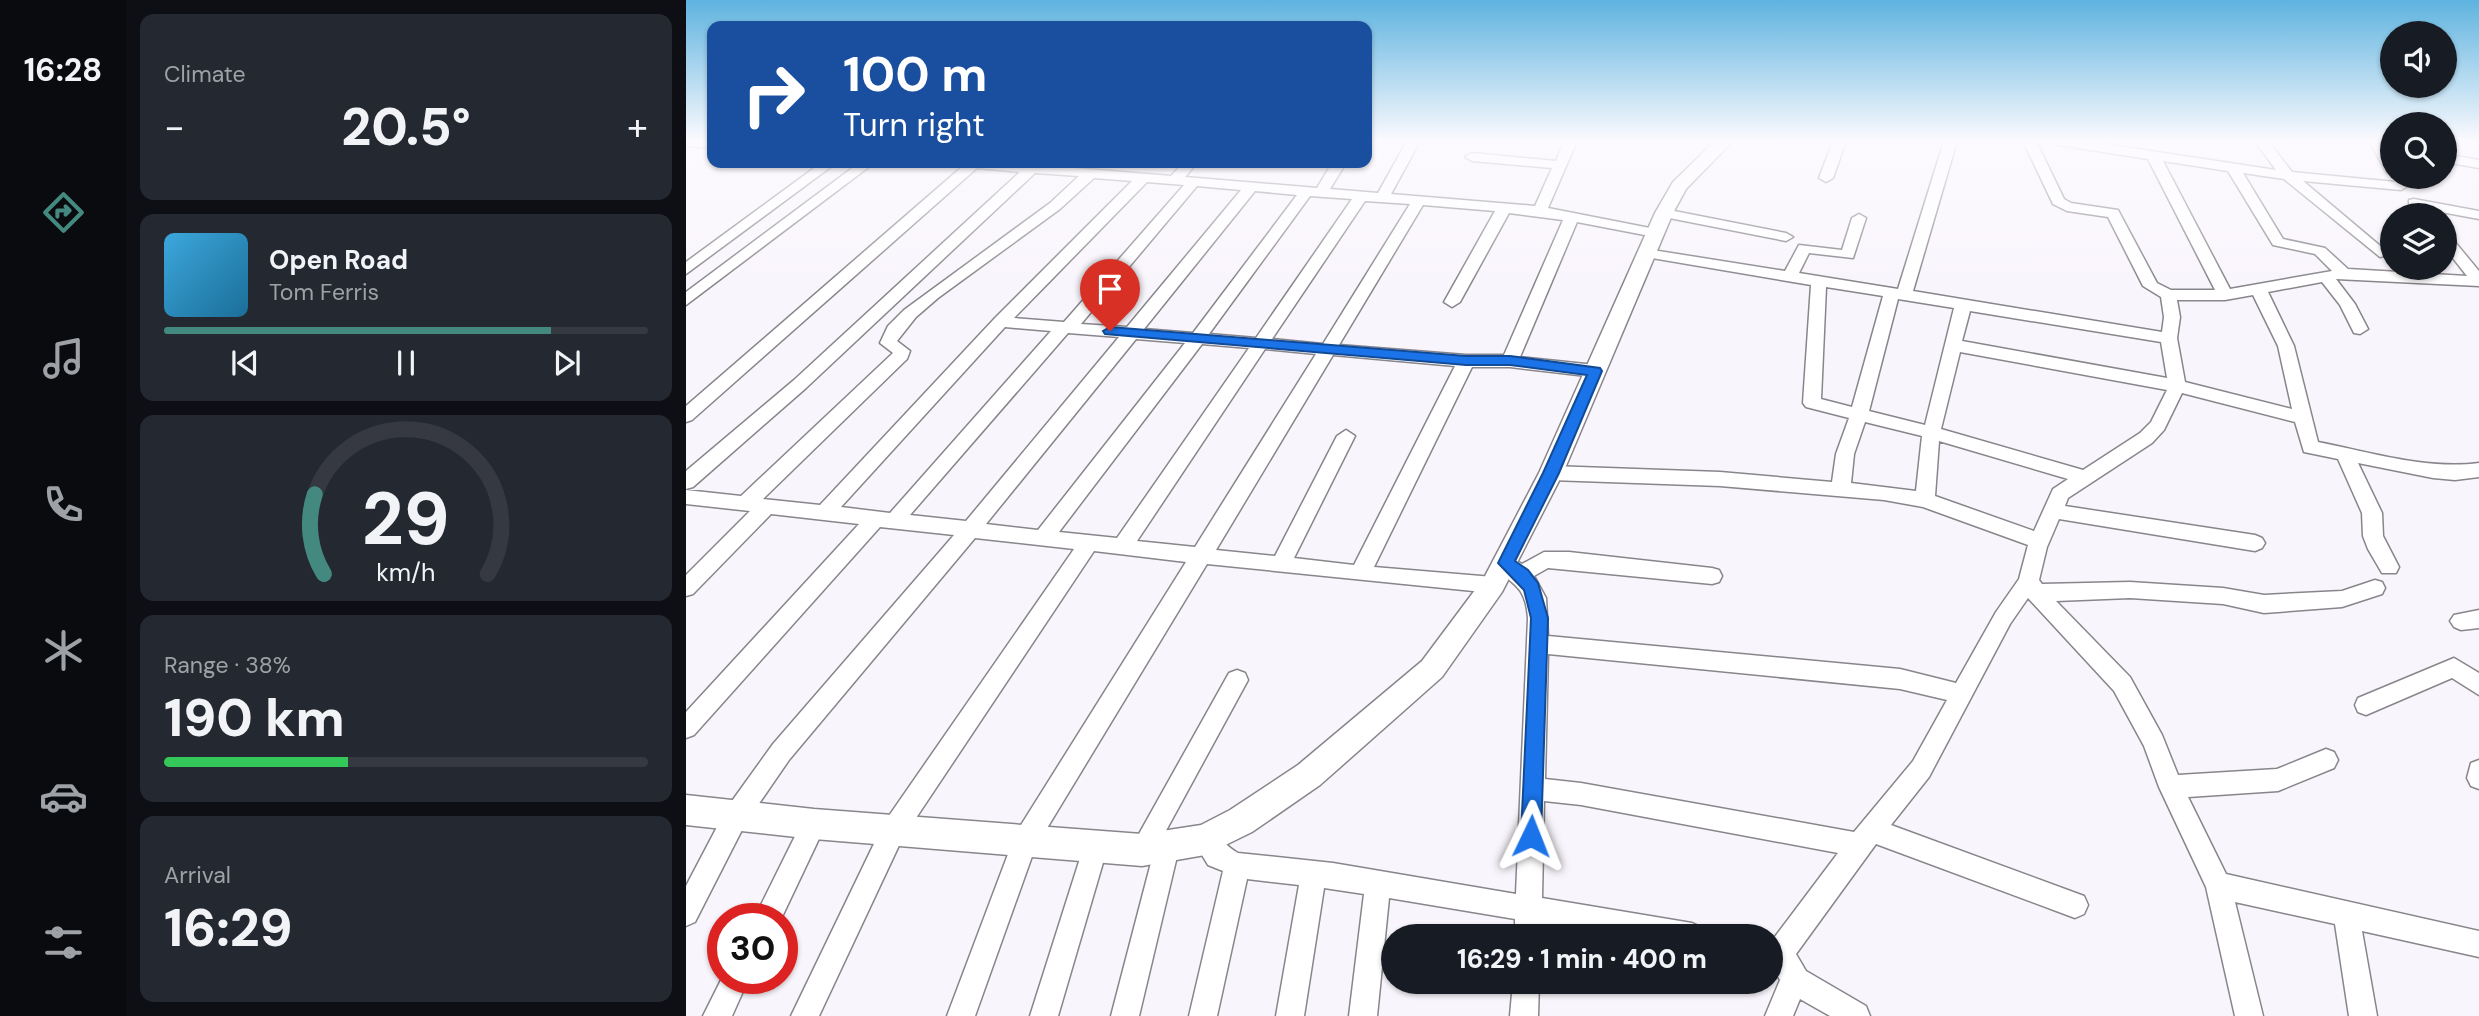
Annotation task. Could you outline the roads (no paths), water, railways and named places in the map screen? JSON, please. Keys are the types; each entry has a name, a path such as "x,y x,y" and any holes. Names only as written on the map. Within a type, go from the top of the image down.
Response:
{"main road":[{"path":"686,810 1095,849 1154,849 1205,840 1241,821 1309,775 1432,668 1507,574 1655,233 1678,188"}],"street":[{"path":"686,269 795,188"},
{"path":"686,300 833,188"},
{"path":"686,416 946,188"},
{"path":"686,482 800,384 1010,188"},
{"path":"745,504 901,355 901,351 888,343 893,331 953,277 1049,210 1074,188"},
{"path":"824,513 1001,322 1133,188"},
{"path":"686,728 1066,327 1188,188"},
{"path":"686,913 736,816 781,752 971,529 1250,188"},
{"path":"1257,188 1540,211 1572,216 1655,233 1790,276 2169,338"},
{"path":"1042,538 1316,188"},
{"path":"1381,198 1387,188"},
{"path":"1540,211 1550,188"},
{"path":"1841,487 1845,454 1934,188"},
{"path":"2052,188 2058,201 2067,207 2113,213 2151,286 2168,295 2225,295 2259,290 2336,272 2380,253"},
{"path":"2170,188 2225,295"},
{"path":"2245,188 2278,242 2312,248 2336,272 2347,304 2360,329"},
{"path":"2304,188 2380,245"},
{"path":"1122,547 1361,196"},
{"path":"961,1016 1025,842 1419,201"},
{"path":"1452,302 1504,208"},
{"path":"2457,213 2479,215"},
{"path":"1510,361 1572,216"},
{"path":"1790,276 1804,248 1848,255 1859,218"},
{"path":"1655,233 1786,237"},
{"path":"2457,254 2479,281"},
{"path":"2336,272 2479,281"},
{"path":"1819,281 1811,402 2083,477"},
{"path":"2259,290 2286,346 2310,447 2346,456 2448,473 2479,470"},
{"path":"1783,943 1921,769 2003,618 2032,587 2039,541 2060,494 2146,438 2158,426 2177,386 2169,338 2172,317 2168,295"},
{"path":"1925,499 1931,433 1963,305"},
{"path":"1001,322 1466,360 1510,361 1595,371"},
{"path":"1953,345 2177,386 2301,417"},
{"path":"1360,574 1466,360"},
{"path":"1280,565 1346,436"},
{"path":"2346,456 2372,513 2373,536 2389,567"},
{"path":"1551,473 1841,487 1925,499 2039,541"},
{"path":"686,497 1360,574 1507,574 1544,560 1569,560 1712,576"},
{"path":"686,588 767,506"},
{"path":"2053,511 2255,543"},
{"path":"805,1016 893,831 1089,543"},
{"path":"1507,574 1536,596 1539,618 1528,924"},
{"path":"2032,587 2222,596 2264,604 2342,599 2375,588"},
{"path":"2032,587 2122,684 2154,742 2171,787 2218,885 2249,1016"},
{"path":"1537,644 1900,679 1962,694"},
{"path":"2366,705 2454,667 2479,685"},
{"path":"1125,1016 1154,849 1237,680"},
{"path":"2171,787 2278,780 2326,760"},
{"path":"2479,771 2479,778"},
{"path":"1533,789 1865,838 2075,905"},
{"path":"774,903 814,824"},
{"path":"1205,840 1216,856 1237,865 1378,883 1622,924"},
{"path":"1044,1016 1095,849"},
{"path":"1203,1016 1237,865"},
{"path":"1290,1016 1314,874"},
{"path":"1363,1016 1378,883"},
{"path":"2218,885 2479,944"},
{"path":"2346,914 2363,1016"},
{"path":"1783,962 1796,981 1856,1016"},
{"path":"1779,1016 1785,996 1796,981"},
{"path":"717,1016 728,994"},
{"path":"1524,1016 1525,994"}]}
